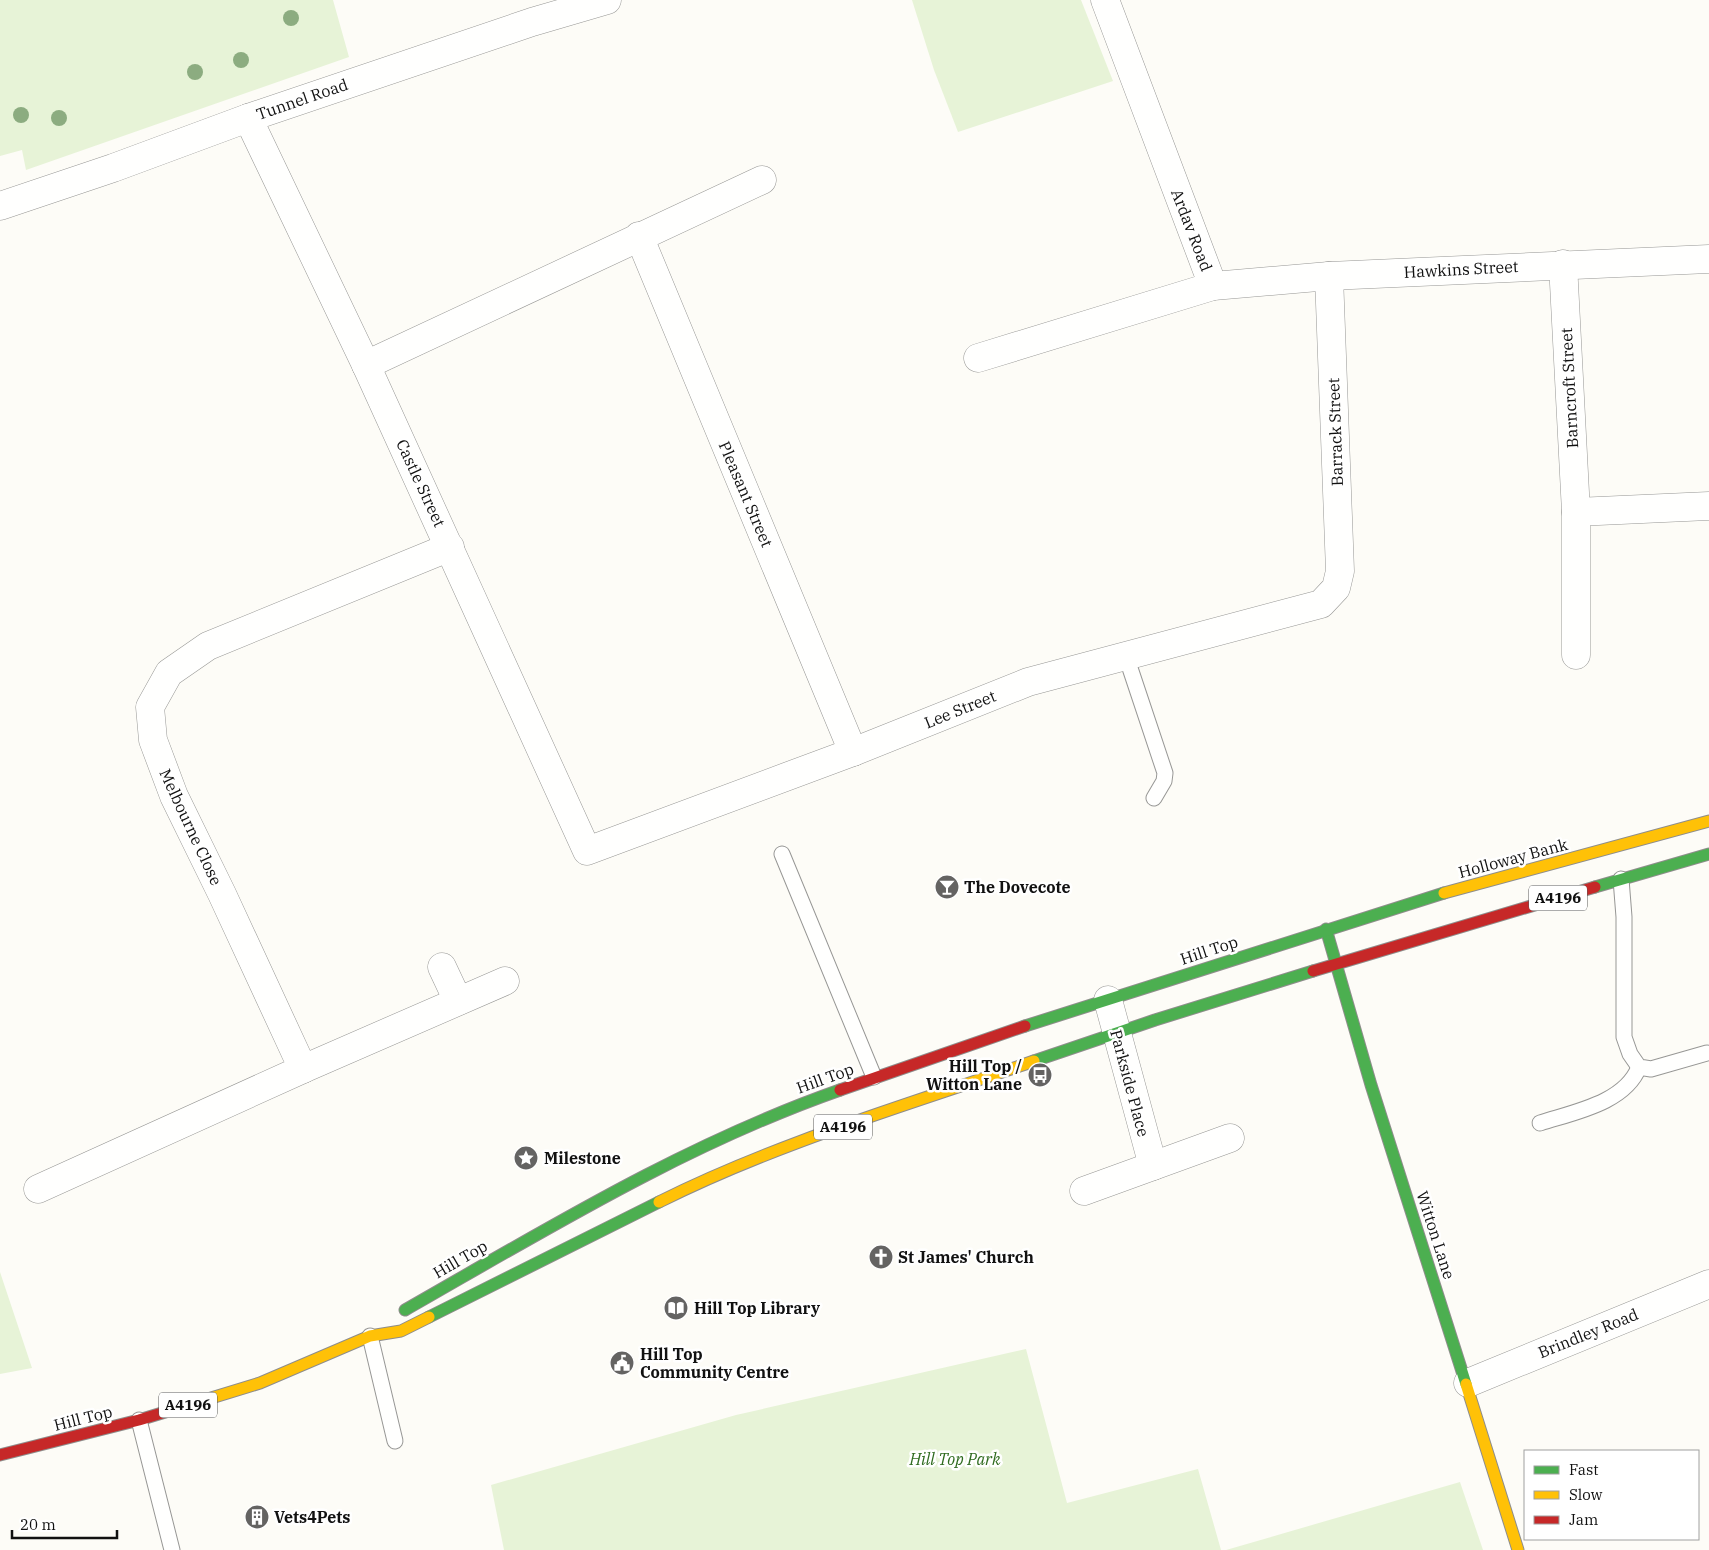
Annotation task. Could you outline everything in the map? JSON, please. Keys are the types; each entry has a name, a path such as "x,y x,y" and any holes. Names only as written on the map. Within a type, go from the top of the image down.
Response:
{"main road":[{"name":"Holloway Bank","path":"1326,929 1522,871 1709,821"},
{"name":"A4196","path":"1336,966 1406,942 1709,854"},
{"name":"Witton Lane","path":"1326,929 1355,1036 1468,1383 1518,1550"},
{"name":"Hill Top","path":"370,1336 394,1317 620,1187 724,1136 874,1077 1044,1019 1326,929"},
{"name":"Hill Top","path":"0,1455 139,1420 260,1383 370,1336 401,1331 715,1174 781,1149 1117,1033 1336,966"}],"street":[{"name":"Tunnel Road","path":"0,206 113,168 248,118 532,22 607,0"},
{"name":"Ardav Road","path":"978,358 1214,286 1105,0"},
{"name":"Castle Street","path":"248,118 366,364 587,851"},
{"path":"366,364 762,180"},
{"name":"Pleasant Street","path":"639,236 853,752"},
{"name":"Hawkins Street","path":"1214,286 1329,276 1563,264 1709,259"},
{"name":"Barncroft Street","path":"1563,264 1576,512 1576,655"},
{"name":"Barrack Street","path":"1329,276 1340,571 1336,588"},
{"path":"1576,512 1709,506"},
{"name":"Melbourne Close","path":"303,1069 222,894 174,796 153,740 150,706 169,673 208,646 450,547"},
{"name":"Lee Street","path":"587,851 853,752 1028,682 1321,604 1336,588"},
{"path":"442,967 458,1001"},
{"path":"38,1188 505,981"},
{"name":"Parkside Place","path":"1108,1000 1153,1166"},
{"path":"1084,1192 1230,1138"},
{"name":"Brindley Road","path":"1468,1383 1709,1284"}],"lane":[{"path":"1126,656 1165,773 1164,781 1154,798"},
{"path":"782,854 874,1077"},
{"path":"1621,880 1624,917 1624,1037 1630,1054 1639,1067 1651,1069 1707,1053"},
{"path":"1540,1123 1587,1107 1620,1091 1635,1078 1639,1067"},
{"path":"370,1336 395,1441"},
{"path":"139,1420 172,1550"}],"green space":[{"path":"0,0 333,0 349,57 26,170 22,150 0,156"},
{"path":"912,0 1081,0 1113,81 958,132 934,70"},
{"path":"0,1272 32,1368 0,1374"},
{"name":"Hill Top Park","path":"1026,1349 1067,1503 1198,1469 1221,1550 504,1550 491,1485 736,1415"},
{"path":"1460,1482 1483,1550 1226,1550"}],"traffic: fast":[{"path":"1595,887 1709,854"},
{"path":"1025,1026 1444,893"},
{"path":"1326,929 1371,1085 1466,1384"},
{"path":"1034,1061 1155,1020 1313,971"},
{"path":"405,1310 564,1219 672,1162 727,1136 840,1090"},
{"path":"429,1317 659,1202"}],"traffic: slow":[{"path":"1444,893 1709,821"},
{"path":"659,1202 750,1161 797,1143 1034,1061"},
{"path":"185,1406 260,1383 370,1336 401,1331 429,1317"},
{"path":"1466,1384 1518,1550"}],"traffic: jam":[{"path":"1313,971 1595,887"},
{"path":"840,1090 1025,1026"},
{"path":"0,1455 139,1420 185,1406"}],"place":[{"name":"The Dovecote","path":"947,887"},
{"name":"Hill Top / Witton Lane","path":"1040,1075"},
{"name":"Milestone","path":"526,1158"},
{"name":"St James' Church","path":"881,1257"},
{"name":"Hill Top Library","path":"676,1308"},
{"name":"Hill Top Community Centre","path":"622,1363"},
{"name":"Vets4Pets","path":"257,1517"}]}
